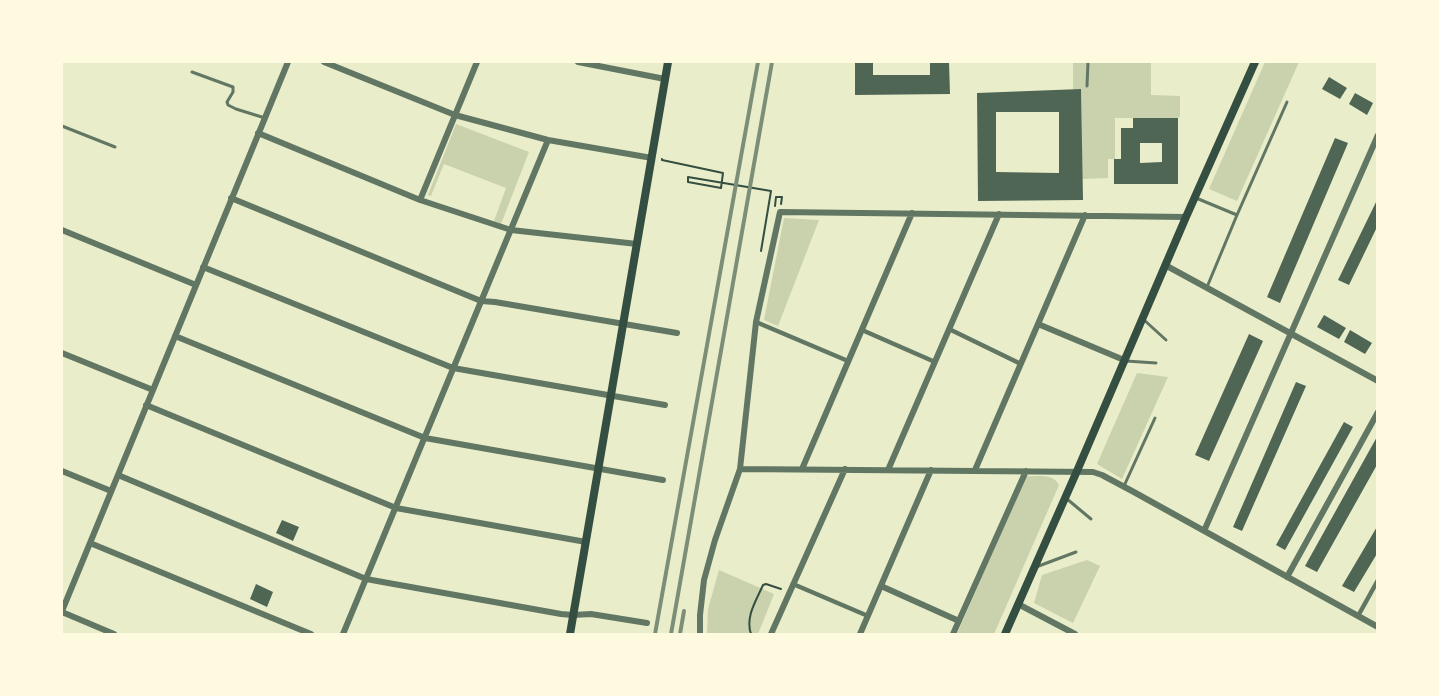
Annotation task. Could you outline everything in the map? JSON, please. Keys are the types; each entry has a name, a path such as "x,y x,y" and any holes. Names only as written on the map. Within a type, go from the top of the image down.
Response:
{"main road":[{"path":"570,634 668,62"},
{"path":"1005,634 1255,62"}],"street":[{"path":"114,634 62,612 288,62"},
{"path":"324,62 455,115 548,140 652,158"},
{"path":"420,200 477,62"},
{"path":"578,62 665,79"},
{"path":"258,133 420,200 511,230 637,244"},
{"path":"1204,531 1377,135"},
{"path":"343,634 548,140"},
{"path":"231,198 481,301 677,333"},
{"path":"700,634 704,580 715,540 740,469 756,322 780,212 1186,216"},
{"path":"802,469 912,213"},
{"path":"888,470 999,214"},
{"path":"975,470 1085,215"},
{"path":"62,230 196,285"},
{"path":"1166,265 1377,381"},
{"path":"203,267 453,368 665,405"},
{"path":"756,322 848,362"},
{"path":"1038,324 1124,360"},
{"path":"949,329 1021,364"},
{"path":"862,330 935,362"},
{"path":"175,336 425,438 663,480"},
{"path":"62,353 153,390"},
{"path":"146,405 396,508 586,542"},
{"path":"1287,577 1377,411"},
{"path":"740,469 1098,473 1377,627"},
{"path":"771,634 845,469"},
{"path":"860,634 931,470"},
{"path":"62,471 111,491"},
{"path":"953,634 1026,471"},
{"path":"118,475 366,579 573,615 591,614 647,623"},
{"path":"90,543 311,634"},
{"path":"1358,616 1377,580"},
{"path":"794,584 868,616"},
{"path":"881,586 959,621"},
{"path":"62,591 69,594"},
{"path":"1018,604 1076,634"}],"lane":[{"path":"1087,86 1088,62"},
{"path":"192,72 233,87 228,105 265,118"},
{"path":"1207,287 1287,102"},
{"path":"62,126 115,147"},
{"path":"1195,197 1237,215"},
{"path":"1142,319 1166,340"},
{"path":"1124,360 1156,363"},
{"path":"1124,486 1155,418"},
{"path":"1065,498 1091,519"},
{"path":"1035,567 1076,552"}],"path":[{"path":"662,160 723,173 721,188 688,182 688,177 771,191"},
{"path":"751,634 748,627 750,617 763,585 790,592"}],"green space":[{"path":"1073,62 1151,62 1151,95 1180,96 1180,116 1178,118 1115,118 1115,159 1108,159 1108,178 1082,179 1081,90 1073,90"},
{"path":"1265,62 1299,62 1237,201 1209,189"},
{"path":"456,124 529,152 501,224 494,221 506,188 444,164 431,196 428,195"},
{"path":"784,218 819,220 778,326 764,320"},
{"path":"1137,373 1168,377 1122,479 1097,464"},
{"path":"1026,476 1049,477 1059,485 994,634 957,634"},
{"path":"1087,560 1100,566 1073,623 1034,603 1042,575"},
{"path":"719,570 774,594 758,634 707,634 708,609"}],"building":[{"path":"855,62 873,62 873,75 930,75 930,62 949,62 950,94 855,95"},
{"path":"1329,77 1347,88 1340,99 1322,89"},
{"path":"1081,89 1083,200 978,201 977,93","holes":["996,112 1059,112 1059,173 996,172"]},
{"path":"1355,93 1373,103 1367,115 1349,104"},
{"path":"1133,118 1178,118 1178,184 1114,184 1114,159 1121,159 1121,128 1133,128","holes":["1140,143 1162,143 1162,162 1140,163"]},
{"path":"1335,138 1348,143 1280,303 1267,297"},
{"path":"1378,198 1378,225 1349,285 1338,280"},
{"path":"1324,315 1346,328 1339,339 1317,327"},
{"path":"1350,330 1372,343 1365,354 1344,342"},
{"path":"1249,334 1263,341 1209,461 1195,455"},
{"path":"1296,382 1306,386 1242,531 1233,527"},
{"path":"1344,422 1353,427 1285,550 1276,545"},
{"path":"1378,435 1378,463 1317,572 1305,566"},
{"path":"282,520 299,527 293,541 276,533"},
{"path":"1378,525 1378,552 1354,592 1342,586"},
{"path":"256,584 273,592 267,607 250,599"}],"railway":[{"path":"655,634 758,62"},
{"path":"671,634 772,62"},
{"path":"680,634 684,611"}]}
